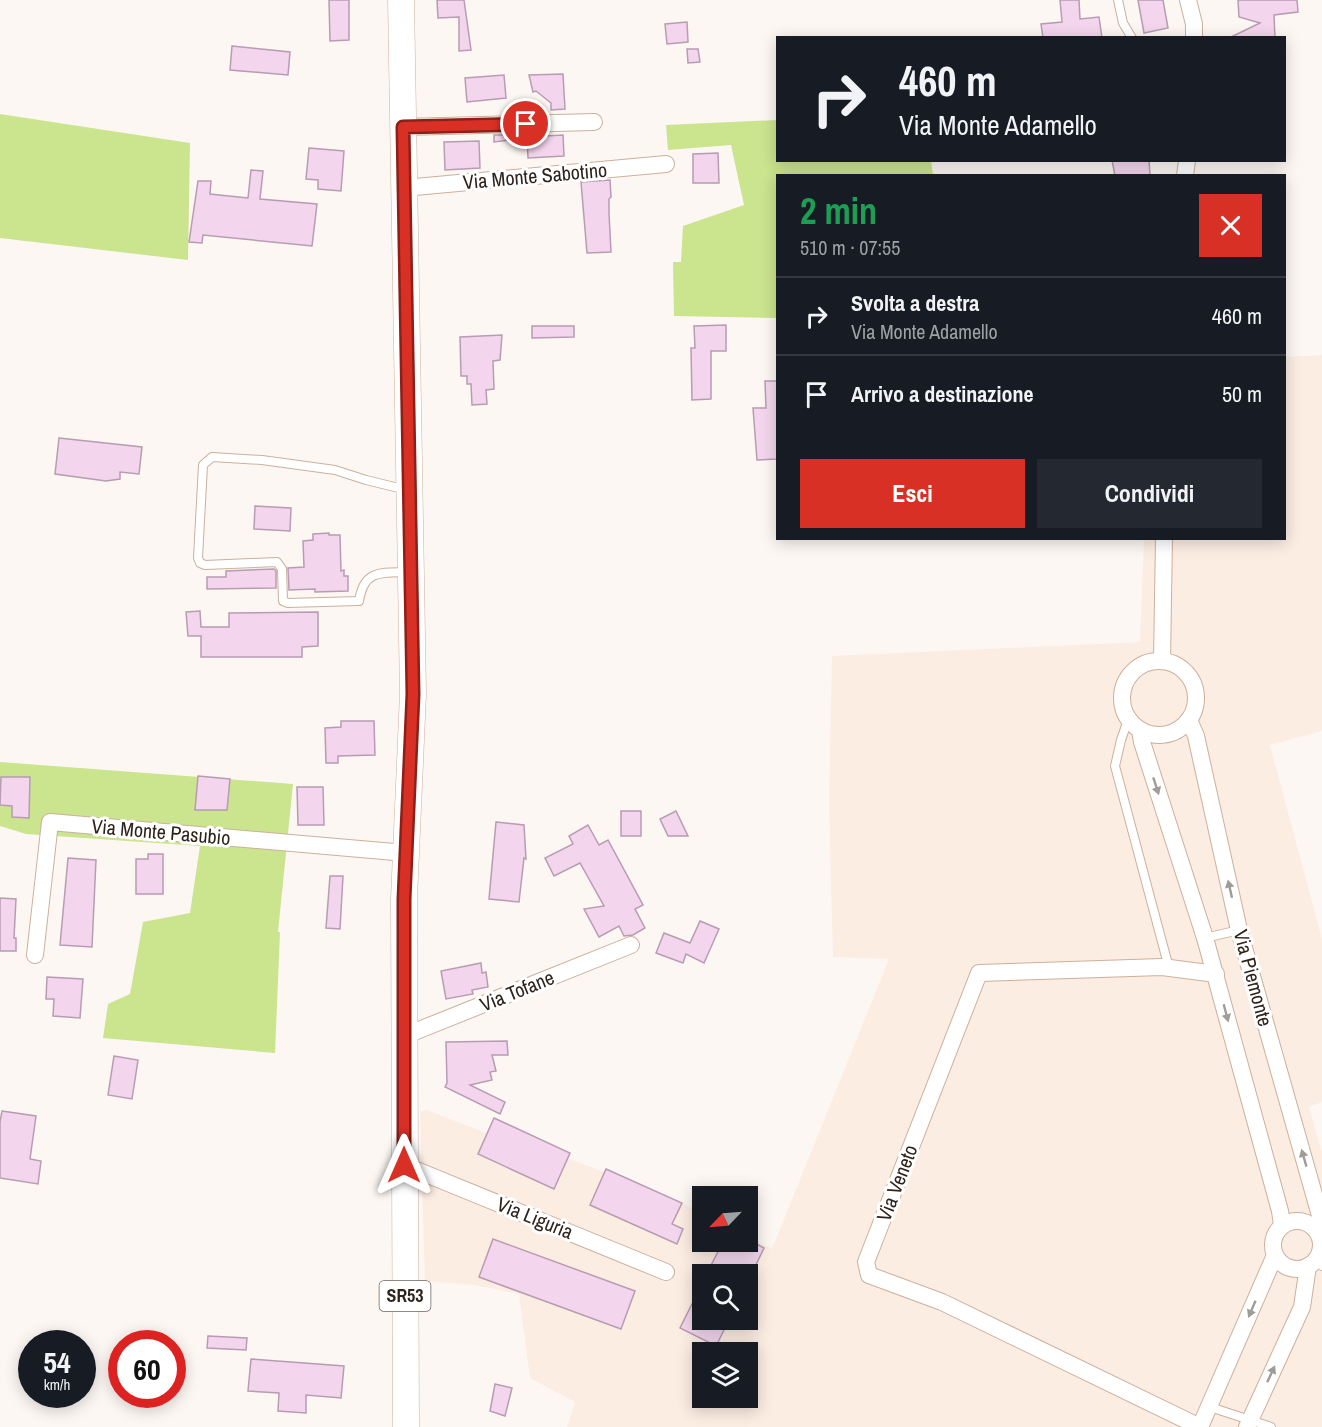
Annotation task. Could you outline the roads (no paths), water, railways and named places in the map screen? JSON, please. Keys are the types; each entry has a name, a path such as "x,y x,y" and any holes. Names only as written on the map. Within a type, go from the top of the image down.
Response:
{"main road":[{"name":"SR53","path":"401,0 413,694 404,899 406,1427"}],"street":[{"path":"1188,0 1194,24 1194,36"},
{"path":"403,127 594,122"},
{"name":"Via Monte Sabotino","path":"404,188 666,164"},
{"path":"1134,725 1150,734 1171,733 1181,728 1189,720 1196,699 1195,688 1183,669 1162,661 1164,540"},
{"name":"Via Piemonte","path":"1162,661 1139,666 1130,674 1121,697 1123,709 1142,742 1205,938 1282,1225 1273,1239 1275,1255 1200,1427"},
{"name":"Via Piemonte","path":"1189,720 1196,736 1239,930 1321,1219 1319,1235 1322,1242 1302,1307 1249,1423"},
{"name":"Via Monte Pasubio","path":"34,955 50,822 406,853"},
{"name":"Via Tofane","path":"404,1036 631,945"},
{"name":"Via Veneto","path":"1200,1427 942,1302 869,1275 866,1262 979,973 1169,968 1216,974"},
{"name":"Via Liguria","path":"404,1165 666,1272"},
{"path":"1282,1225 1288,1221 1303,1221 1316,1228 1319,1235"},
{"path":"1275,1255 1285,1266 1293,1269 1316,1263"}],"lane":[{"path":"1118,0 1123,23 1131,36"},
{"path":"410,490 366,480 336,470 262,460 212,457 203,465 198,558 200,563 205,565 277,562 282,569 284,601 288,603 359,601 363,585 370,577 377,574 412,572"},
{"path":"1134,725 1120,740 1115,766 1169,968"},
{"path":"1205,938 1239,930"},
{"path":"1210,1407 1249,1423 1271,1427"}]}
